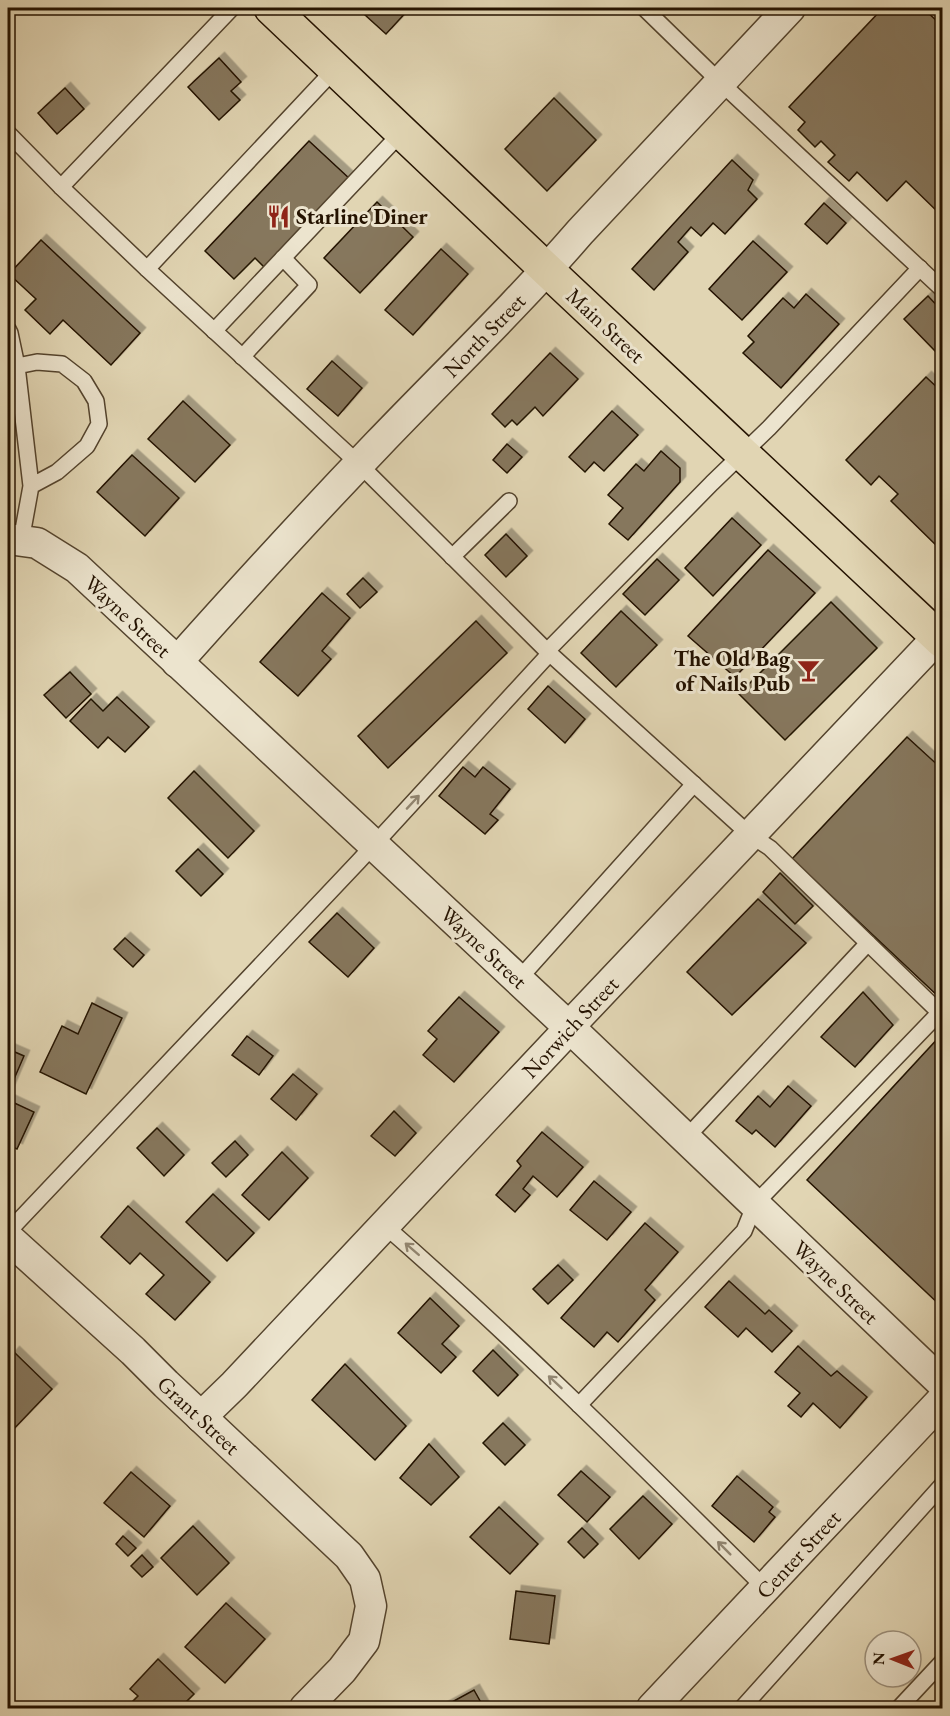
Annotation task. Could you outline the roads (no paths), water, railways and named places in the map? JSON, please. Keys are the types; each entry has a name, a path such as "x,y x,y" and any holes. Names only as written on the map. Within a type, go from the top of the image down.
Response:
{"main road":[{"name":"Main Street","path":"270,8 940,639"}],"street":[{"name":"North Street","path":"177,662 359,464 547,270 790,8"},
{"name":"Wayne Street","path":"14,540 37,543 77,568 570,1028 942,1383"},
{"name":"Norwich Street","path":"201,1417 234,1385 750,835 940,639"},
{"name":"Grant Street","path":"8,1238 132,1351 349,1556 365,1579 370,1606 364,1641 342,1670 305,1708"},
{"name":"Center Street","path":"652,1708 942,1400"}],"lane":[{"path":"61,187 232,8"},
{"path":"644,8 942,289"},
{"path":"147,269 335,69"},
{"path":"214,331 402,132"},
{"path":"8,133 147,269 359,464 548,652 750,835 770,848 941,1012 755,1204 744,1231 579,1405"},
{"path":"242,357 309,285 283,258"},
{"path":"8,1232 373,845 548,652 704,491 770,428 920,268"},
{"path":"8,329 17,366 31,486 14,540"},
{"path":"17,366 37,362 62,363 84,381 96,401 99,424 87,446 57,472 31,486"},
{"path":"452,557 509,501"},
{"path":"518,980 694,784"},
{"path":"686,1138 868,943"},
{"path":"384,1225 425,1260 579,1405 766,1589"},
{"path":"742,1708 942,1485"},
{"path":"899,1708 942,1662"}],"place":[{"name":"Starline Diner","path":"278,216"},
{"name":"The Old Bag of Nails Pub","path":"808,671"}]}
